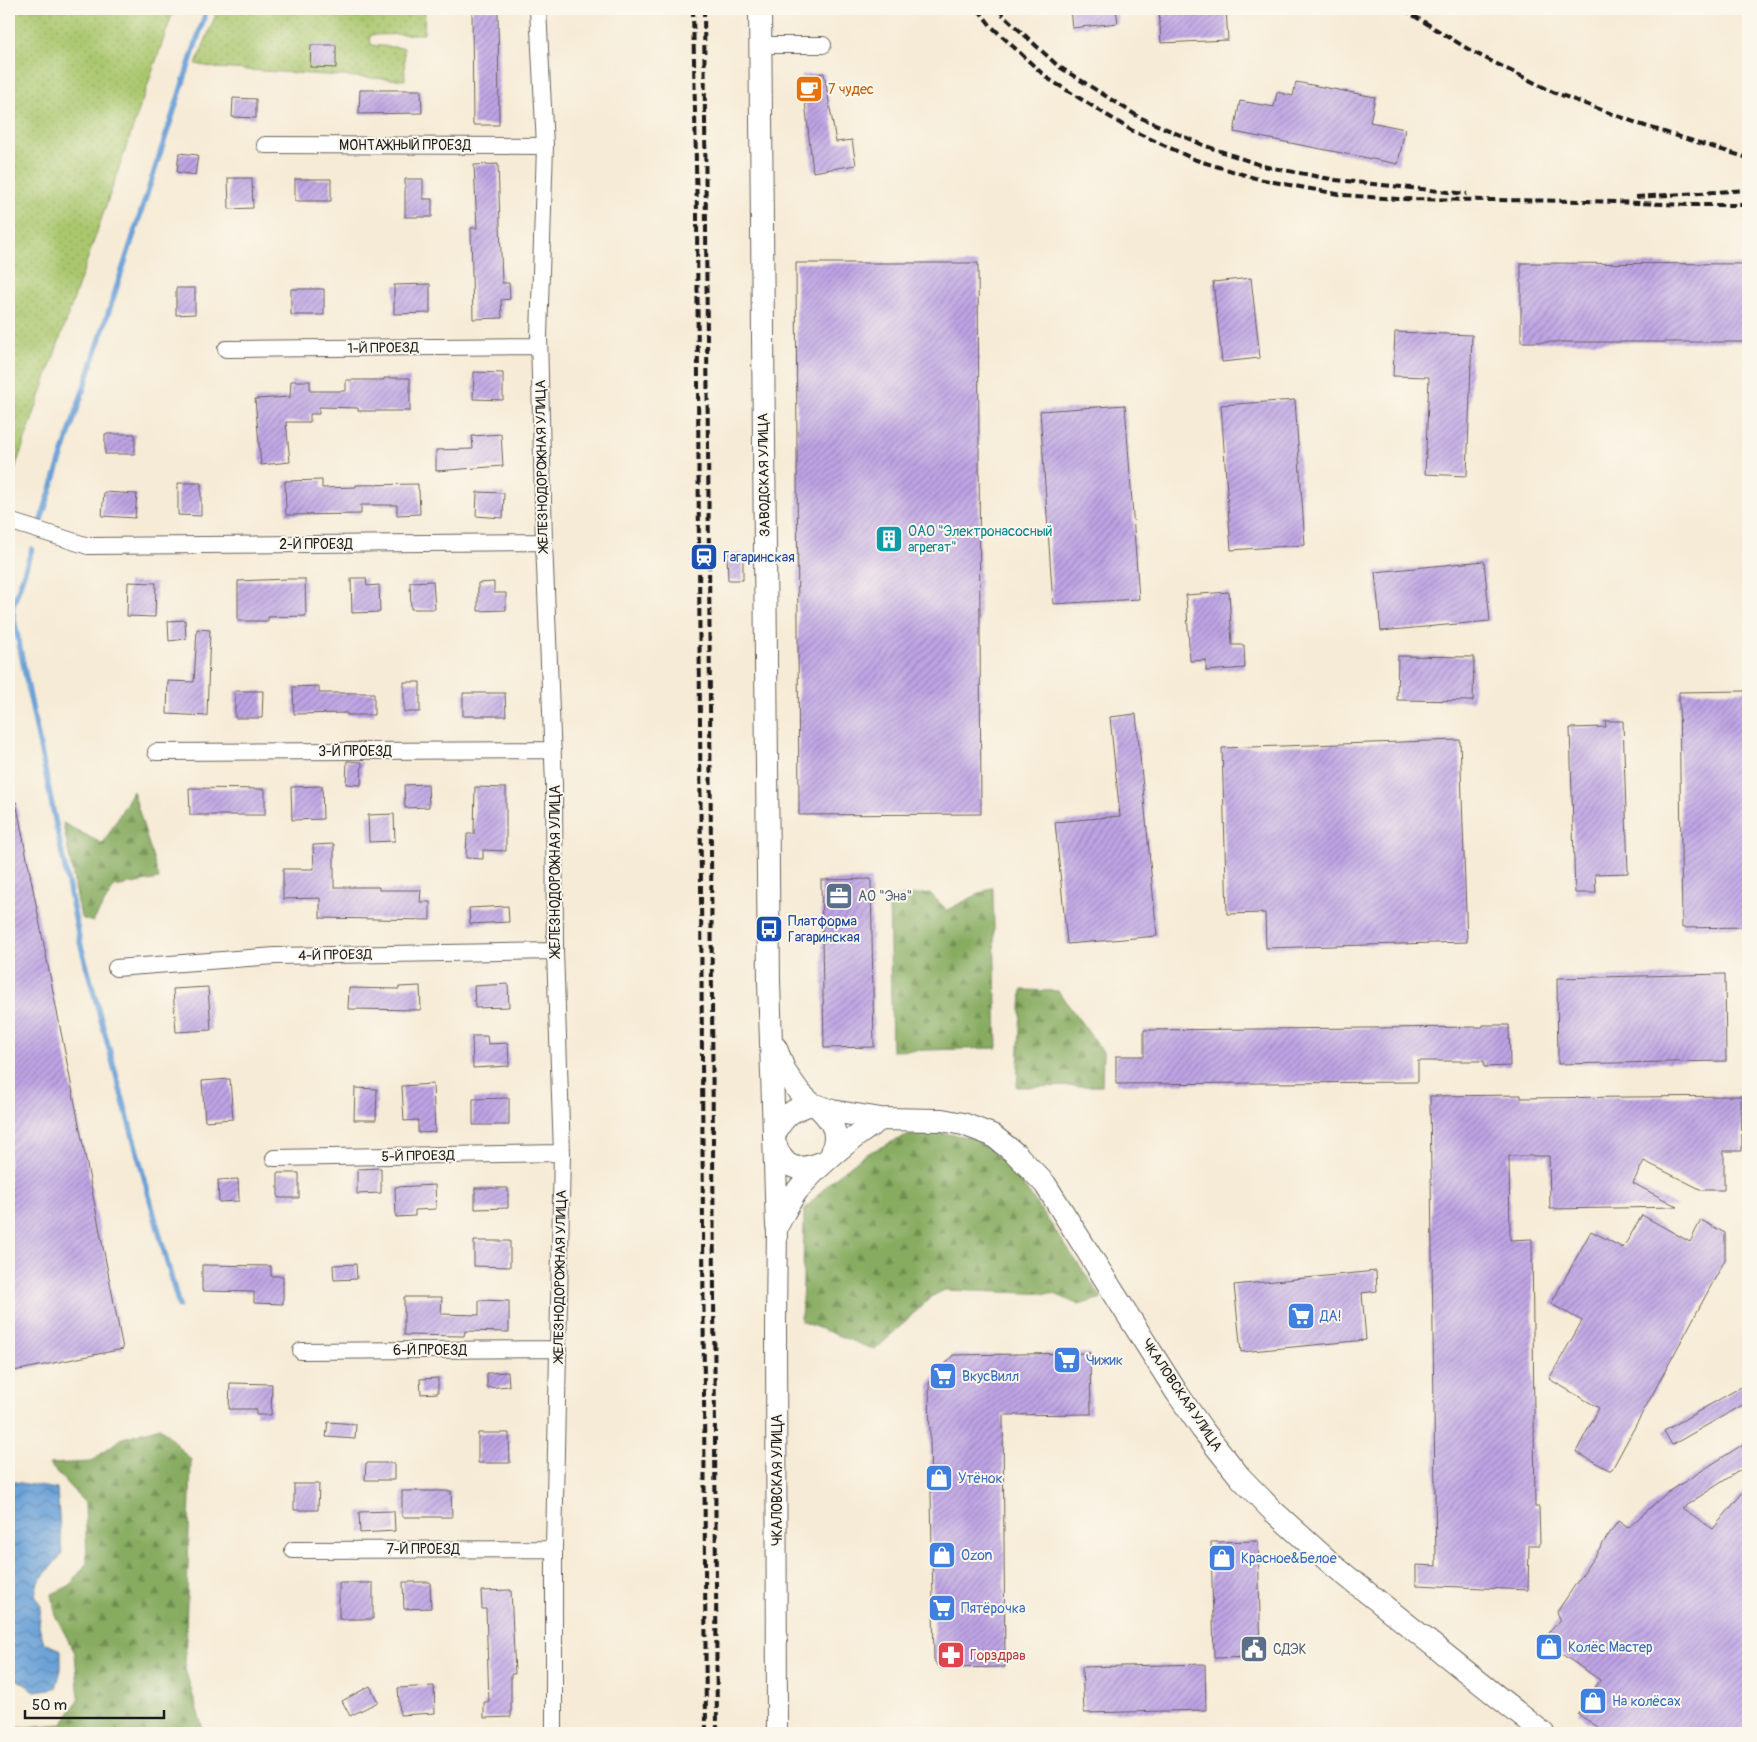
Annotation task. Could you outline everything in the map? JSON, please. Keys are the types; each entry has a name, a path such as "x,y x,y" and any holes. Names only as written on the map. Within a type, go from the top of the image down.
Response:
{"main road":[{"name":"ЗАВОДСКАЯ УЛИЦА","path":"760,9 770,1031 777,1226"},
{"path":"770,1031 785,1072 800,1092 830,1118 835,1133 835,1143 828,1159 810,1168 797,1168 786,1164 779,1155 774,1139 781,1122 791,1113 802,1107 815,1106"},
{"name":"ЧКАЛОВСКАЯ УЛИЦА","path":"815,1106 881,1119 942,1120 963,1124 992,1135 1016,1154 1045,1184 1177,1393 1202,1429 1240,1477 1273,1511 1334,1566 1543,1733"},
{"path":"777,1226 796,1193 828,1159 856,1135 881,1119"}],"street":[{"name":"ЖЕЛЕЗНОДОРОЖНАЯ УЛИЦА","path":"538,9 545,146 539,346 544,542 553,750 555,951 562,1153 554,1549 554,1733"},
{"path":"760,46 823,44"},
{"name":"МОНТАЖНЫЙ ПРОЕЗД","path":"265,144 545,146"},
{"name":"1-Й ПРОЕЗД","path":"226,349 539,346"},
{"name":"2-Й ПРОЕЗД","path":"9,521 88,546 544,542"},
{"name":"3-Й ПРОЕЗД","path":"156,752 553,750"},
{"name":"4-Й ПРОЕЗД","path":"116,968 275,956 555,951"},
{"name":"5-Й ПРОЕЗД","path":"274,1158 562,1153"},
{"name":"ЧКАЛОВСКАЯ УЛИЦА","path":"777,1226 777,1733"},
{"name":"6-Й ПРОЕЗД","path":"301,1351 558,1349"},
{"name":"7-Й ПРОЕЗД","path":"293,1550 554,1549"}],"green space":[{"path":"9,9 174,9 9,486"},
{"path":"218,9 425,9 424,34 370,35 371,45 404,48 405,80 216,68 196,64"},
{"path":"133,791 159,879 114,887 93,922 81,918 63,823 103,844"},
{"path":"993,887 997,1048 892,1051 889,898 930,893 947,910"},
{"path":"1022,990 1058,991 1103,1052 1102,1086 1017,1087"},
{"path":"940,1133 978,1138 1009,1167 1102,1298 1079,1305 1055,1294 944,1290 931,1297 875,1350 801,1321 804,1210 831,1181 864,1155 905,1136"},
{"path":"160,1427 191,1460 185,1669 204,1733 17,1733 14,1728 62,1724 79,1699 75,1653 56,1617 52,1594 69,1586 87,1563 85,1503 49,1464 91,1462 120,1439"}],"water":[{"path":"9,1481 57,1489 62,1554 38,1582 35,1595 41,1606 39,1626 44,1643 61,1650 61,1670 56,1688 35,1691 15,1678 9,1669"}],"building":[{"path":"472,9 498,9 499,125 473,125"},
{"path":"1070,9 1116,9 1118,23 1072,28"},
{"path":"1159,9 1226,9 1228,40 1161,43"},
{"path":"311,45 336,45 336,68 310,67"},
{"path":"824,73 836,142 852,140 856,165 813,172 802,75"},
{"path":"1296,82 1375,97 1370,122 1405,129 1398,164 1234,132 1240,101 1274,107 1277,92 1293,96"},
{"path":"360,90 421,90 422,113 359,114"},
{"path":"233,98 256,99 256,118 232,117"},
{"path":"179,153 198,155 195,175 177,172"},
{"path":"498,164 502,283 509,283 510,299 501,300 502,318 473,319 471,228 477,228 474,165"},
{"path":"228,178 252,178 253,208 229,209"},
{"path":"295,179 331,179 331,201 295,201"},
{"path":"405,179 423,179 423,199 432,199 432,217 405,217"},
{"name":"ОАО \"Электронасосный агрегат\"","path":"796,263 978,263 981,814 799,815"},
{"path":"1521,263 1748,264 1748,342 1521,342"},
{"path":"1251,278 1260,358 1222,362 1213,282"},
{"path":"430,284 430,313 394,314 394,285"},
{"path":"176,288 195,288 195,314 176,315"},
{"path":"291,289 324,289 324,315 291,315"},
{"path":"1395,332 1472,335 1467,476 1425,474 1429,377 1393,376"},
{"path":"474,372 503,373 503,400 473,399"},
{"path":"384,378 410,378 410,411 358,411 358,408 319,407 319,414 310,414 310,422 286,422 290,462 261,465 255,399 290,397 291,381 310,381 310,391 346,391 346,380 384,380"},
{"path":"1295,400 1305,545 1231,550 1221,405"},
{"path":"1125,405 1139,599 1053,604 1040,411"},
{"path":"105,434 135,434 135,454 105,454"},
{"path":"501,434 503,466 436,471 436,450 473,449 472,436"},
{"path":"322,480 322,488 356,487 356,485 418,484 420,514 397,515 397,505 361,505 361,514 286,515 285,481"},
{"path":"178,483 201,483 201,516 178,515"},
{"path":"104,492 137,494 135,518 102,516"},
{"path":"477,492 504,493 503,518 476,516"},
{"path":"743,553 743,580 728,580 727,554"},
{"path":"1484,561 1490,621 1381,631 1375,572"},
{"path":"351,578 366,578 367,586 379,585 380,612 352,613"},
{"path":"305,579 306,616 268,617 268,621 238,621 238,581"},
{"path":"433,581 435,609 411,609 410,582"},
{"path":"128,582 156,583 155,617 127,616"},
{"path":"494,582 494,593 506,593 506,610 478,611 478,583"},
{"path":"1229,592 1232,645 1244,645 1245,668 1206,671 1206,660 1190,661 1186,595"},
{"path":"185,620 186,639 169,641 168,621"},
{"path":"197,629 210,630 207,716 167,714 168,681 194,682"},
{"path":"1398,656 1474,657 1473,701 1397,700"},
{"path":"404,682 420,682 420,712 404,712"},
{"path":"319,686 319,693 374,693 374,715 347,715 347,713 294,714 293,687"},
{"path":"235,691 263,691 262,718 235,718"},
{"path":"1745,691 1748,927 1682,928 1679,692"},
{"path":"463,693 505,693 506,716 463,716"},
{"path":"1136,714 1157,936 1067,944 1055,822 1120,816 1110,717"},
{"path":"1605,721 1623,721 1628,873 1595,874 1596,893 1575,893 1570,728 1606,727"},
{"path":"1460,740 1467,942 1266,948 1265,913 1227,914 1222,748"},
{"path":"347,761 362,762 361,785 346,784"},
{"path":"428,784 429,807 405,808 404,785"},
{"path":"322,786 323,819 292,820 291,787"},
{"path":"475,787 506,788 506,851 483,850 483,859 466,858 467,834 474,834"},
{"path":"189,788 265,789 265,815 190,815"},
{"path":"16,802 123,1349 9,1372 9,803"},
{"path":"394,814 395,841 369,842 368,815"},
{"path":"334,844 334,887 379,887 379,890 421,890 420,902 430,902 430,920 320,918 320,898 283,899 283,869 314,869 313,845"},
{"path":"871,879 874,1047 824,1048 821,880"},
{"path":"508,906 509,922 470,924 469,908"},
{"path":"1725,974 1726,1061 1558,1064 1557,978"},
{"path":"508,984 509,1007 475,1008 474,986"},
{"path":"420,986 421,1010 348,1009 349,988 399,989 399,987"},
{"path":"208,987 211,1030 176,1032 173,989"},
{"path":"1483,1025 1509,1025 1510,1066 1484,1067 1484,1061 1418,1061 1418,1082 1116,1084 1116,1056 1144,1056 1144,1030 1483,1027"},
{"path":"472,1036 487,1036 488,1044 508,1043 509,1066 473,1068"},
{"path":"230,1079 233,1119 205,1121 202,1081"},
{"path":"433,1084 435,1132 418,1133 418,1120 404,1121 402,1086"},
{"path":"355,1088 377,1089 376,1120 354,1120"},
{"path":"1521,1095 1521,1098 1741,1096 1742,1151 1724,1151 1724,1190 1702,1190 1644,1161 1633,1183 1678,1207 1550,1209 1549,1156 1509,1156 1510,1240 1532,1239 1535,1507 1539,1507 1540,1545 1529,1545 1528,1590 1416,1585 1416,1565 1436,1566 1430,1096"},
{"path":"509,1098 509,1125 473,1125 473,1099"},
{"path":"381,1168 381,1193 357,1194 357,1169"},
{"path":"278,1173 299,1173 299,1198 278,1198"},
{"path":"238,1179 239,1201 219,1202 218,1180"},
{"path":"435,1185 436,1209 415,1210 415,1216 396,1217 395,1187"},
{"path":"475,1188 508,1188 508,1208 475,1209"},
{"path":"1642,1215 1690,1242 1701,1220 1725,1233 1725,1260 1611,1471 1576,1452 1599,1408 1549,1379 1582,1321 1551,1304 1591,1231 1623,1248"},
{"path":"474,1241 510,1241 510,1267 474,1266"},
{"path":"356,1264 357,1279 334,1280 333,1265"},
{"path":"202,1265 271,1266 271,1276 283,1276 283,1304 254,1303 254,1292 202,1291"},
{"name":"ДА!","path":"1376,1271 1377,1291 1362,1293 1366,1340 1241,1352 1234,1285"},
{"path":"404,1297 442,1297 441,1314 479,1315 479,1300 509,1301 509,1332 465,1331 464,1336 404,1335"},
{"path":"1090,1353 1091,1414 1003,1415 1005,1667 941,1668 934,1661 929,1383 953,1355"},
{"path":"508,1372 509,1386 487,1388 487,1373"},
{"path":"438,1378 438,1393 421,1394 420,1379"},
{"path":"230,1383 272,1384 271,1415 256,1415 256,1409 229,1409"},
{"path":"1748,1383 1748,1402 1672,1445 1664,1431"},
{"path":"328,1422 356,1424 355,1439 326,1437"},
{"path":"478,1433 509,1433 510,1463 478,1463"},
{"path":"1748,1441 1748,1465 1682,1508 1713,1529 1748,1486 1748,1733 1607,1733 1578,1714 1600,1680 1557,1651 1553,1657 1539,1646 1560,1619 1557,1612 1618,1521 1628,1528 1664,1495"},
{"path":"366,1463 394,1463 394,1480 365,1480"},
{"path":"294,1484 319,1484 318,1510 294,1510"},
{"path":"402,1491 451,1491 452,1517 402,1517"},
{"path":"394,1511 395,1531 360,1533 359,1512"},
{"path":"1258,1541 1261,1657 1214,1658 1211,1542"},
{"path":"403,1582 430,1582 431,1608 404,1609"},
{"path":"339,1583 373,1583 373,1619 339,1619"},
{"path":"511,1590 515,1674 511,1674 511,1717 484,1718 484,1702 489,1702 486,1609 482,1609 481,1591"},
{"path":"1205,1664 1206,1710 1084,1713 1082,1667"},
{"path":"370,1686 378,1702 350,1716 342,1701"},
{"path":"434,1686 435,1713 400,1715 398,1688"}],"waterway":[{"path":"41,520 207,9"},
{"path":"32,549 12,609 80,942 179,1306"}],"railway":[{"path":"693,9 697,215 706,1733"},
{"path":"704,9 717,1733"},
{"path":"978,9 991,26 1047,78 1131,130 1196,160 1258,179 1343,195 1397,199 1748,205"},
{"path":"999,9 1003,15 1058,66 1139,117 1203,145 1263,166 1336,180 1467,194"},
{"path":"1403,9 1473,52 1553,92 1645,126 1748,158"},
{"path":"1741,9 1748,14"},
{"path":"1636,197 1748,190"}],"place":[{"name":"7 чудес","path":"809,89"},
{"name":"ОАО \"Электронасосный агрегат\"","path":"889,539"},
{"name":"Гагаринская","path":"704,557"},
{"name":"АО \"Эна\"","path":"839,896"},
{"name":"Платформа Гагаринская","path":"769,929"},
{"name":"ДА!","path":"1301,1316"},
{"name":"Чижик","path":"1067,1360"},
{"name":"ВкусВилл","path":"943,1376"},
{"name":"Утёнок","path":"939,1478"},
{"name":"Ozon","path":"942,1555"},
{"name":"Красное&Белое","path":"1222,1558"},
{"name":"Пятёрочка","path":"942,1608"},
{"name":"Колёс Мастер","path":"1549,1647"},
{"name":"СДЭК","path":"1254,1649"},
{"name":"Горздрав","path":"951,1655"},
{"name":"На колёсах","path":"1593,1701"}]}
